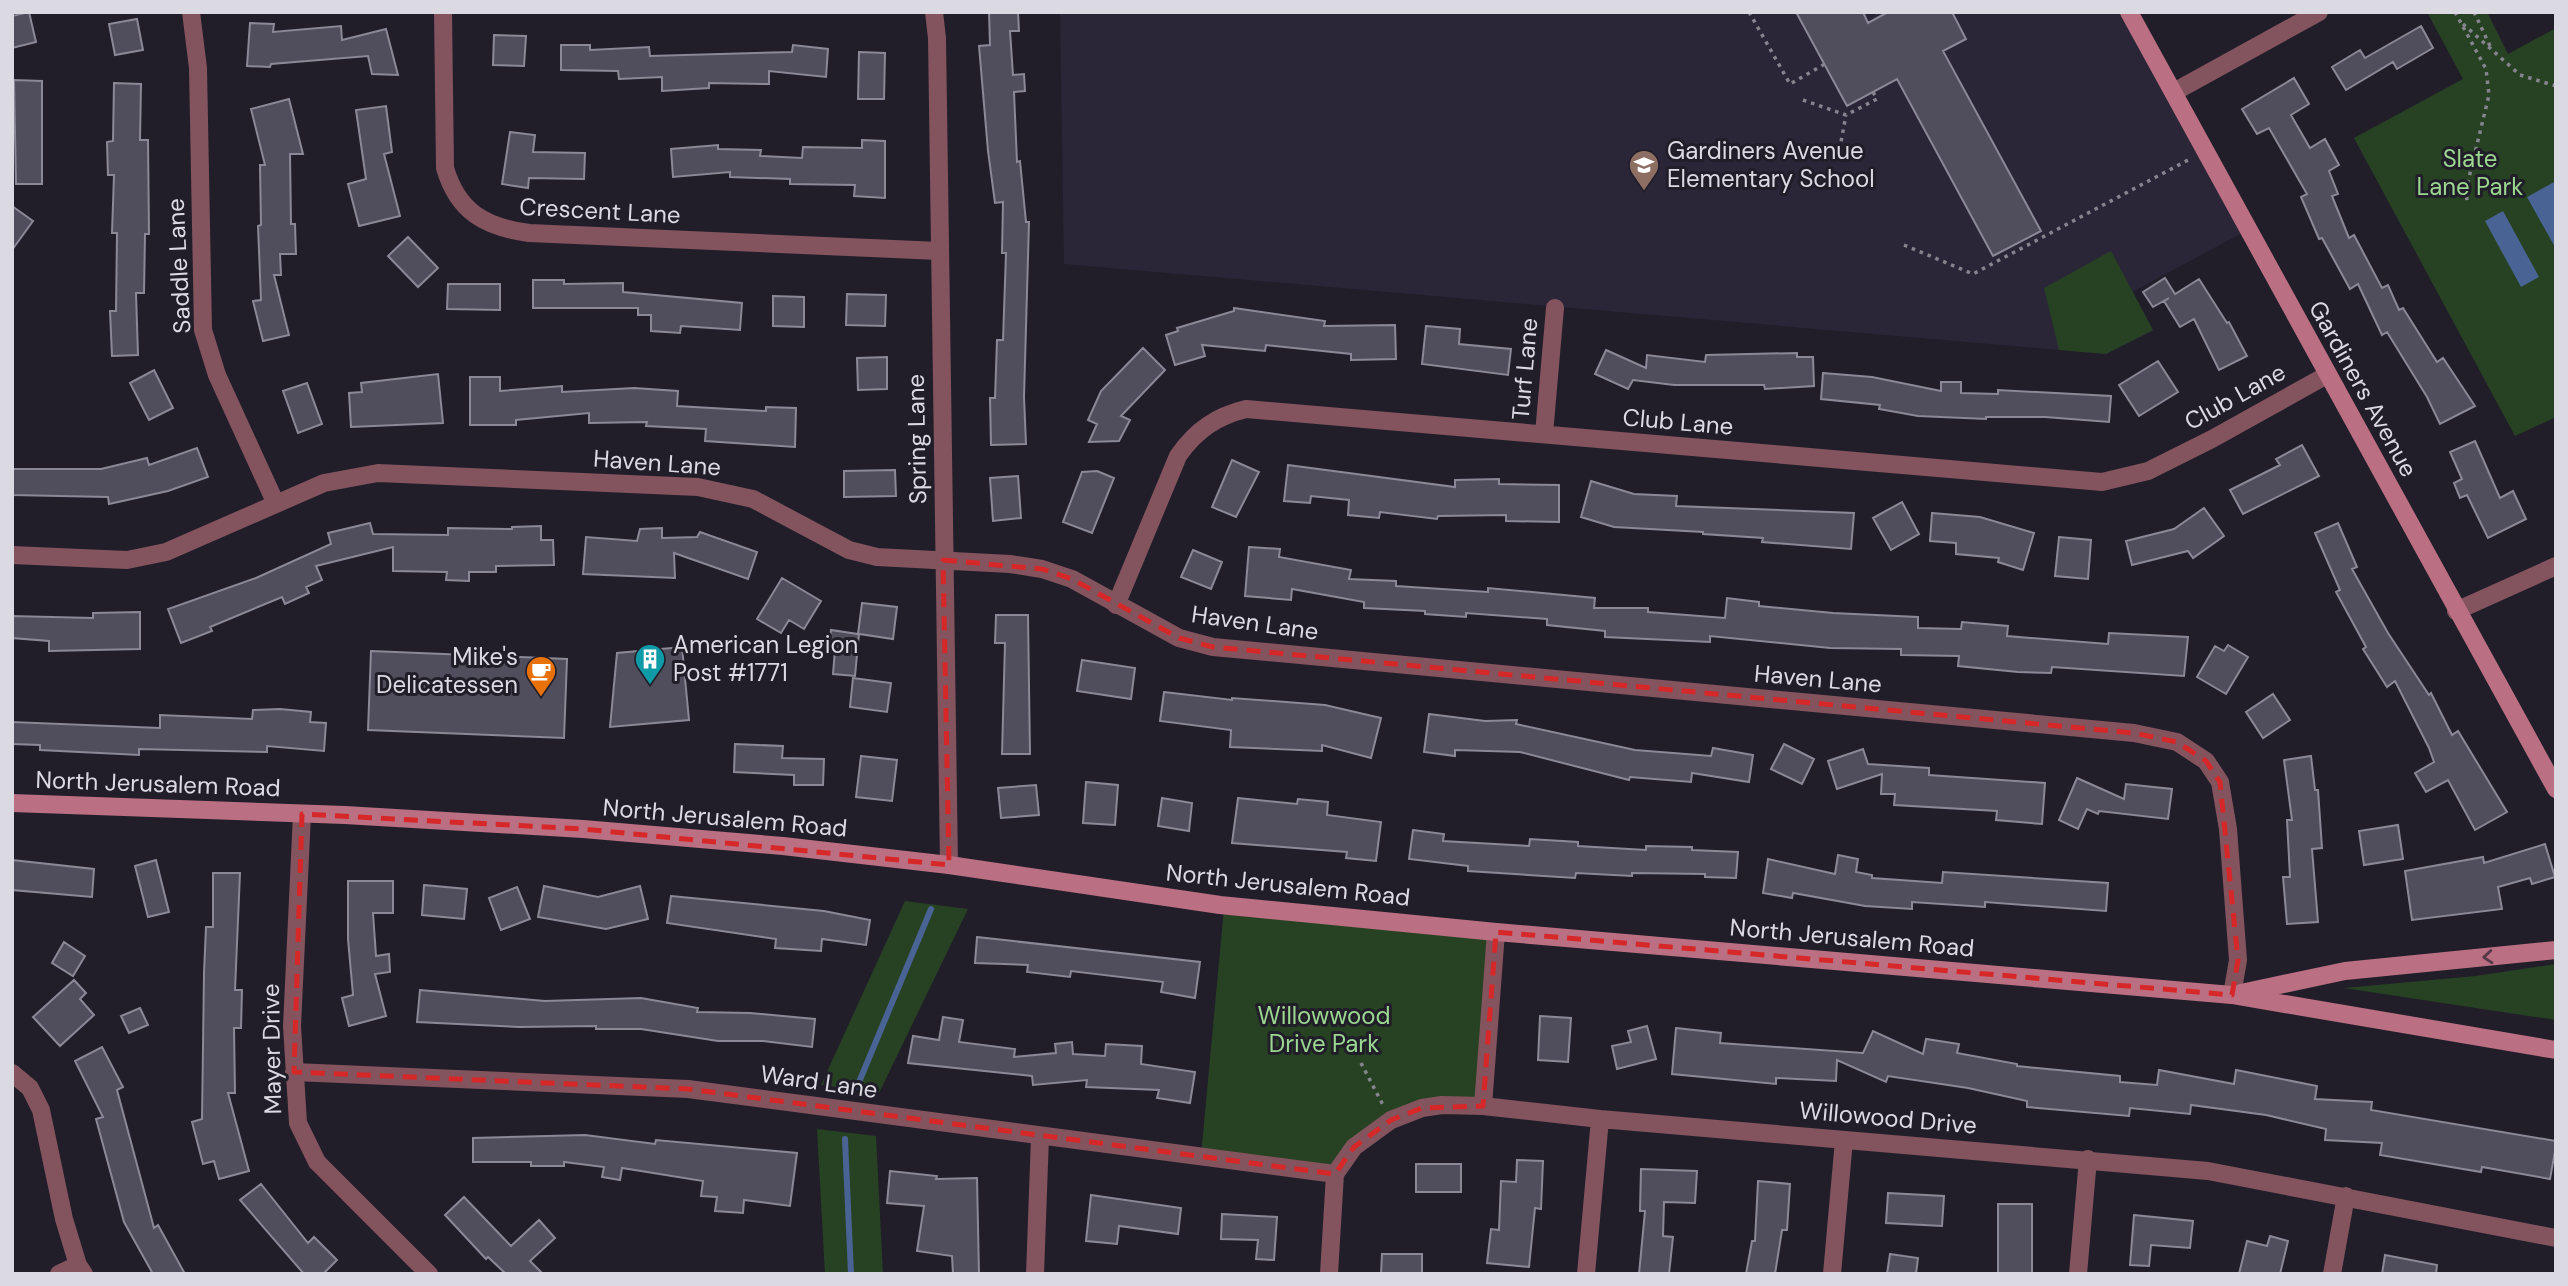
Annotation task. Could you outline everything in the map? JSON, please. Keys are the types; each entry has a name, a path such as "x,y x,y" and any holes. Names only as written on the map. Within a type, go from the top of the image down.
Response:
{"main road":[{"name":"Gardiners Avenue","path":"2129,12 2556,789"},
{"name":"North Jerusalem Road","path":"12,803 302,814 583,829 783,846 949,865 1220,905 1496,932 2232,995 2556,1050"},
{"path":"2232,995 2345,971 2556,950"}],"street":[{"name":"Saddle Lane","path":"191,12 198,68 203,330 217,375 276,504"},
{"name":"Crescent Lane","path":"443,12 446,168 452,191 465,208 480,219 508,230 529,233 939,251"},
{"name":"Spring Lane","path":"934,12 949,865"},
{"path":"2174,92 2319,12"},
{"name":"Turf Lane","path":"1544,434 1555,308"},
{"name":"Club Lane","path":"1116,606 1178,456 1191,437 1223,415 1247,409 2102,482 2148,471 2212,439 2327,374"},
{"name":"Haven Lane","path":"12,555 127,560 166,552 324,483 378,473 698,487 753,499 849,550 877,557 1042,569 1072,579 1116,606 1179,638 1213,647 2134,733 2177,742 2206,761 2220,782 2228,829 2238,960 2232,995"},
{"path":"2456,611 2556,566"},
{"name":"Mayer Drive","path":"302,814 292,1026 298,1123 317,1161 429,1274"},
{"path":"1483,1106 1496,932"},
{"name":"Ward Lane","path":"294,1072 688,1089 1335,1174"},
{"path":"12,1073 30,1088 41,1110 64,1219 81,1270 58,1274"},
{"name":"Willowood Drive","path":"1335,1174 1354,1147 1391,1120 1422,1108 1483,1106 1600,1119 2208,1171 2556,1238"},
{"path":"1586,1274 1600,1119"},
{"path":"1035,1274 1040,1137"},
{"path":"1832,1274 1844,1140"},
{"path":"2078,1274 2088,1159"},
{"path":"1329,1274 1335,1174"},
{"path":"2332,1274 2346,1196"}],"path":[{"path":"1749,12 1790,84 1825,64"},
{"path":"2455,12 2486,68 2490,95 2466,190 2467,201"},
{"path":"2474,12 2492,50"},
{"path":"2459,20 2520,75 2556,86"},
{"path":"1803,100 1846,115 1877,99 1873,92"},
{"path":"1838,158 1846,115"},
{"path":"1904,245 1973,274 2206,150"},
{"path":"1361,1063 1391,1120"}],"highlighted area":[{"path":"943,560 1042,569 1072,579 1179,638 1213,647 2134,733 2177,742 2206,761 2220,782 2238,960 2232,995 1496,932 1483,1106 1422,1108 1391,1120 1354,1147 1335,1174 688,1089 294,1072 302,814 583,829 949,865"}],"shaded area":[{"name":"Gardiners Avenue Elementary School","path":"1060,12 2125,12 2246,231 2132,292 2153,331 2106,354 1064,264"}],"green space":[{"name":"Slate Lane Park","path":"2427,12 2487,12 2508,54 2556,28 2556,417 2515,436 2354,138 2463,79"},
{"path":"2111,251 2153,330 2106,354 2059,350 2044,288"},
{"path":"905,901 968,909 879,1093 821,1085"},
{"name":"Willowwood Drive Park","path":"1224,908 1495,934 1484,1104 1385,1123 1334,1173 1201,1156"},
{"path":"2556,964 2556,1020 2344,988 2476,976"},
{"path":"817,1129 876,1136 883,1274 825,1274"}],"water":[{"path":"2556,181 2556,249 2527,197"},
{"path":"2503,211 2539,277 2521,287 2485,221"}],"building":[{"path":"29,12 36,42 12,48 12,16"},
{"path":"989,12 1018,12 1019,31 1010,31 1013,75 1024,74 1025,91 1014,92 1017,162 1020,161 1026,222 1029,222 1024,397 1026,444 991,445 990,398 995,398 997,340 1003,340 1006,253 1002,253 1003,202 995,203 988,151 979,46 990,45"},
{"path":"1796,12 1863,12 1868,23 1888,12 1952,12 1966,39 1943,51 2041,231 1993,256 1897,79 1847,106"},
{"path":"137,19 143,50 115,55 109,24"},
{"path":"250,23 274,24 273,32 341,26 342,40 386,29 398,75 372,74 368,56 271,64 270,67 247,66"},
{"path":"2421,26 2433,48 2397,69 2393,62 2346,90 2332,67 2360,50 2365,58"},
{"path":"494,35 526,36 524,66 493,65"},
{"path":"561,45 590,45 590,50 649,47 650,56 792,52 793,45 828,49 826,77 769,71 769,84 709,83 709,88 662,91 662,77 619,79 618,71 561,70"},
{"path":"859,52 885,53 884,99 858,99"},
{"path":"2294,78 2309,104 2291,115 2310,148 2325,139 2339,165 2329,171 2338,194 2332,196 2349,238 2354,235 2382,288 2388,285 2399,310 2403,308 2437,362 2443,358 2475,406 2440,424 2427,397 2387,332 2382,335 2358,284 2350,289 2322,238 2319,239 2301,197 2307,194 2269,128 2257,134 2242,109"},
{"path":"14,80 42,81 42,184 16,184"},
{"path":"114,83 141,84 140,140 148,140 149,234 145,234 144,293 136,293 138,355 112,356 110,311 116,311 117,233 112,233 114,175 108,175 107,142 113,141"},
{"path":"289,99 303,154 290,154 291,224 295,224 296,254 280,254 281,275 274,275 289,335 263,341 253,301 261,300 258,226 261,225 260,165 265,165 251,109"},
{"path":"386,106 392,152 384,154 400,216 359,226 348,184 366,179 356,110"},
{"path":"510,132 535,135 533,152 585,153 584,179 529,178 528,188 502,184"},
{"path":"862,140 885,141 885,198 854,196 855,185 790,184 790,179 730,177 730,172 673,177 671,149 718,145 718,149 761,150 760,156 802,158 803,147 862,148"},
{"path":"12,206 33,221 12,250"},
{"path":"408,237 438,268 418,287 388,256"},
{"path":"2165,278 2175,294 2199,279 2227,323 2229,322 2247,356 2219,370 2194,319 2180,327 2164,301 2169,298 2153,307 2143,292"},
{"path":"533,280 564,280 564,284 623,283 623,292 742,303 740,330 681,326 680,333 651,331 651,315 638,315 638,308 533,308"},
{"path":"448,284 500,284 500,310 447,309"},
{"path":"847,294 886,295 885,326 846,325"},
{"path":"773,296 804,297 804,327 773,326"},
{"path":"1234,308 1325,321 1324,326 1395,325 1396,359 1351,360 1351,354 1266,345 1265,351 1202,345 1205,356 1175,365 1166,335 1178,331 1177,328 1234,311"},
{"path":"1426,326 1460,329 1459,344 1511,349 1508,375 1422,364"},
{"path":"1143,348 1165,370 1121,416 1130,420 1119,441 1089,442 1097,424 1088,420 1101,391"},
{"path":"1606,350 1646,368 1647,355 1705,362 1706,355 1797,353 1797,357 1813,357 1814,386 1765,389 1764,385 1674,385 1633,380 1628,389 1595,374"},
{"path":"887,357 887,389 858,390 857,358"},
{"path":"2158,361 2178,392 2139,416 2119,385"},
{"path":"154,370 173,408 149,420 130,383"},
{"path":"1823,373 1872,377 1941,391 1941,382 1961,382 1961,393 1998,394 1998,390 2111,396 2109,422 2045,417 1986,419 1918,416 1879,409 1880,405 1821,399"},
{"path":"438,374 443,423 351,427 349,393 362,392 361,383"},
{"path":"470,377 500,377 500,391 562,386 562,392 634,388 678,391 677,406 766,411 766,407 796,408 795,447 705,441 706,429 646,426 647,422 589,423 589,413 516,420 516,425 470,425"},
{"path":"307,383 322,424 298,433 283,391"},
{"path":"2475,441 2500,498 2513,491 2526,519 2488,538 2467,495 2460,498 2454,483 2462,479 2450,452"},
{"path":"2302,445 2319,476 2243,514 2230,490 2280,465 2276,459"},
{"path":"197,448 208,477 168,491 109,504 108,497 12,495 12,469 101,469 147,458 149,465"},
{"path":"1232,460 1259,472 1236,517 1212,507"},
{"path":"1288,465 1455,487 1455,480 1499,479 1499,484 1559,485 1559,522 1506,521 1506,515 1438,516 1437,519 1380,512 1379,518 1348,515 1349,500 1311,496 1310,503 1284,501"},
{"path":"895,470 896,496 844,497 844,471"},
{"path":"1097,471 1114,478 1092,533 1063,522 1082,472"},
{"path":"1018,476 1021,518 993,521 990,478"},
{"path":"1591,481 1634,494 1677,496 1676,506 1854,513 1851,549 1762,542 1763,538 1703,532 1614,527 1581,517"},
{"path":"1902,502 1919,534 1891,550 1873,518"},
{"path":"2204,508 2224,536 2193,558 2188,551 2132,565 2126,541 2174,529"},
{"path":"1932,513 1980,517 2034,533 2023,570 1998,562 1999,558 1956,554 1956,543 1930,541"},
{"path":"370,523 373,534 448,535 448,528 512,529 541,526 541,540 553,540 554,565 496,566 496,572 469,572 469,581 446,580 447,572 393,571 393,547 316,566 322,580 306,587 309,593 285,604 282,597 210,627 212,631 181,643 168,609 256,578 331,544 328,533"},
{"path":"2338,523 2357,567 2352,569 2388,633 2429,695 2431,693 2452,735 2458,731 2507,812 2475,830 2448,780 2426,792 2415,773 2434,762 2429,748 2395,681 2387,687 2363,649 2366,647 2336,592 2340,590 2315,533"},
{"path":"662,528 662,538 697,537 700,532 757,552 748,579 674,553 675,578 583,574 586,537 637,541 640,529"},
{"path":"2059,537 2091,540 2088,579 2055,576"},
{"path":"1249,547 1280,549 1279,557 1351,570 1349,579 1396,581 1396,586 1488,592 1488,588 1595,598 1594,608 1648,608 1648,612 1725,618 1727,598 1759,602 1759,606 1918,617 1918,628 1961,629 1962,622 2008,626 2007,636 2108,644 2109,633 2188,637 2184,676 2052,667 2051,673 2018,672 1958,666 1959,656 1901,655 1901,649 1830,648 1710,636 1710,642 1605,637 1605,631 1547,625 1547,619 1466,613 1466,617 1425,614 1425,611 1364,608 1364,602 1292,589 1291,600 1245,596"},
{"path":"1193,550 1222,562 1211,589 1181,577"},
{"path":"782,578 821,601 804,629 789,620 781,633 757,619"},
{"path":"862,603 897,607 893,639 859,634 855,676 833,674 835,650 828,649 831,630 858,634"},
{"path":"140,612 140,649 49,651 49,641 12,638 12,616 93,618 93,613"},
{"path":"996,615 1028,615 1030,754 1002,754 1005,643 995,643"},
{"path":"2228,645 2248,657 2226,694 2197,677 2215,646 2224,651"},
{"name":"American Legion Post #1771","path":"682,647 689,720 610,727 617,653"},
{"path":"371,651 567,659 564,738 368,730"},
{"path":"1082,660 1135,668 1131,699 1077,691"},
{"path":"853,678 891,683 887,712 850,707"},
{"path":"1164,692 1232,700 1325,705 1381,718 1371,758 1322,745 1322,751 1230,747 1231,730 1160,721"},
{"path":"2273,694 2290,720 2263,738 2246,712"},
{"path":"253,710 311,712 310,722 326,723 324,751 267,746 267,752 139,749 139,755 40,750 40,745 12,744 12,722 160,728 160,715 252,719"},
{"path":"1429,714 1485,721 1517,720 1516,724 1635,750 1711,756 1713,748 1753,755 1749,782 1692,773 1691,782 1630,777 1629,780 1520,752 1455,750 1455,756 1424,752"},
{"path":"735,744 783,746 782,758 824,759 823,785 794,785 794,775 734,772"},
{"path":"1784,744 1814,759 1802,784 1771,769"},
{"path":"1863,749 1868,764 1929,768 1929,775 2045,783 2042,824 1996,820 1997,811 1894,805 1895,794 1881,794 1882,774 1837,789 1828,761"},
{"path":"861,756 897,760 892,801 856,797"},
{"path":"2311,756 2315,790 2318,790 2322,848 2312,849 2318,922 2287,924 2283,877 2290,877 2287,820 2292,820 2284,760"},
{"path":"2077,778 2124,799 2126,784 2172,789 2168,819 2099,811 2098,814 2087,809 2078,829 2059,820"},
{"path":"1086,782 1118,785 1115,825 1083,823"},
{"path":"1036,785 1039,815 1001,818 998,788"},
{"path":"1162,798 1192,803 1189,831 1158,826"},
{"path":"1238,798 1297,804 1298,799 1328,802 1327,815 1381,822 1376,861 1346,858 1347,852 1232,843"},
{"path":"2398,825 2403,859 2364,865 2359,831"},
{"path":"1413,830 1444,834 1443,841 1529,846 1530,839 1578,842 1578,846 1646,850 1646,846 1692,847 1692,850 1738,852 1736,878 1705,877 1705,874 1632,873 1632,876 1576,873 1575,878 1468,871 1468,866 1409,859"},
{"path":"2545,844 2555,877 2532,884 2530,878 2498,887 2502,909 2412,920 2405,871 2483,857 2484,863"},
{"path":"1838,855 1858,859 1856,872 1872,875 1872,878 1942,883 1943,872 2108,883 2106,911 1985,902 1985,907 1912,902 1912,909 1865,906 1793,893 1792,898 1763,893 1768,859 1835,874"},
{"path":"12,860 94,869 92,897 12,890"},
{"path":"156,860 169,912 148,917 135,866"},
{"path":"213,873 240,873 235,990 242,990 241,1028 234,1028 235,1093 228,1093 249,1171 219,1179 214,1161 203,1164 192,1122 202,1119 206,927 213,927"},
{"path":"348,881 393,881 393,913 373,913 376,956 389,954 390,972 375,974 386,1016 349,1026 342,998 353,995 348,939"},
{"path":"424,885 467,889 464,919 422,915"},
{"path":"544,886 598,897 640,886 648,919 606,929 538,917"},
{"path":"517,887 530,919 501,930 489,898"},
{"path":"671,896 824,911 870,920 866,945 822,939 821,951 775,948 776,939 667,923"},
{"path":"977,937 1200,962 1195,998 1161,992 1163,982 1071,971 1070,977 1027,972 1028,965 975,963"},
{"path":"64,942 85,956 73,976 52,963"},
{"path":"74,980 86,993 80,999 94,1015 60,1046 33,1017"},
{"path":"420,990 545,1001 641,998 698,1008 697,1012 750,1013 815,1019 812,1047 763,1041 718,1041 641,1029 596,1029 596,1026 519,1027 417,1022"},
{"path":"140,1008 148,1025 129,1033 121,1016"},
{"path":"1540,1016 1571,1018 1568,1062 1538,1060"},
{"path":"943,1017 963,1020 959,1042 1015,1049 1014,1057 1056,1053 1055,1044 1072,1042 1073,1054 1105,1056 1106,1044 1142,1046 1141,1064 1195,1072 1190,1103 1157,1098 1159,1090 1086,1087 1087,1080 1033,1085 1032,1076 908,1063 913,1036 939,1040"},
{"path":"1647,1026 1656,1059 1617,1069 1612,1046 1631,1042 1628,1031"},
{"path":"1676,1028 1721,1033 1720,1043 1863,1053 1873,1031 1923,1054 1926,1039 1959,1044 1957,1053 2017,1066 2120,1076 2120,1082 2157,1085 2159,1070 2234,1084 2236,1070 2317,1086 2315,1099 2372,1102 2371,1110 2556,1141 2556,1146 2550,1179 2482,1167 2481,1172 2380,1155 2382,1143 2325,1140 2326,1129 2266,1115 2191,1105 2190,1114 2130,1108 2129,1116 2027,1107 2027,1101 1968,1088 1888,1076 1886,1082 1837,1060 1836,1081 1776,1078 1776,1084 1672,1074"},
{"path":"102,1047 123,1087 117,1090 154,1228 158,1225 185,1274 153,1274 124,1222 96,1119 103,1117 75,1061"},
{"path":"585,1135 655,1144 656,1140 797,1153 790,1206 744,1200 743,1213 715,1211 717,1197 701,1196 703,1181 622,1168 620,1180 602,1177 604,1167 564,1162 564,1166 531,1166 531,1162 473,1162 473,1138"},
{"path":"1517,1160 1543,1161 1541,1209 1535,1208 1529,1267 1487,1263 1491,1229 1499,1230 1501,1181 1516,1182"},
{"path":"1416,1164 1461,1164 1461,1192 1416,1192"},
{"path":"1641,1169 1697,1171 1695,1203 1664,1202 1663,1236 1673,1237 1669,1274 1639,1274 1645,1211 1640,1211"},
{"path":"890,1171 937,1176 936,1179 977,1178 979,1274 953,1274 952,1256 917,1251 924,1206 887,1203"},
{"path":"1758,1181 1790,1184 1787,1230 1782,1230 1775,1274 1746,1274 1752,1241 1755,1241"},
{"path":"261,1184 308,1243 314,1237 337,1260 323,1274 304,1274 240,1200"},
{"path":"1888,1193 1944,1196 1942,1226 1886,1223"},
{"path":"1091,1195 1181,1208 1178,1234 1119,1226 1117,1244 1086,1241"},
{"path":"464,1197 511,1246 539,1220 555,1238 530,1261 543,1274 506,1274 488,1257 486,1259 445,1215"},
{"path":"1998,1204 2032,1204 2032,1274 1998,1274"},
{"path":"1222,1214 1277,1217 1274,1260 1256,1259 1258,1240 1221,1239"},
{"path":"2134,1215 2193,1221 2190,1248 2151,1245 2149,1266 2130,1265"},
{"path":"2270,1236 2288,1241 2280,1274 2239,1274 2247,1241 2267,1246"},
{"path":"1382,1254 1422,1254 1422,1274 1381,1274"},
{"path":"1890,1254 1918,1258 1916,1274 1887,1274"},
{"path":"2385,1255 2437,1265 2436,1274 2382,1274"}],"waterway":[{"path":"857,1087 931,909"},
{"path":"845,1139 851,1274"}],"place":[{"name":"Gardiners Avenue Elementary School","path":"1644,192"},
{"name":"American Legion Post #1771","path":"650,686"},
{"name":"Mike's Delicatessen","path":"541,698"}]}
